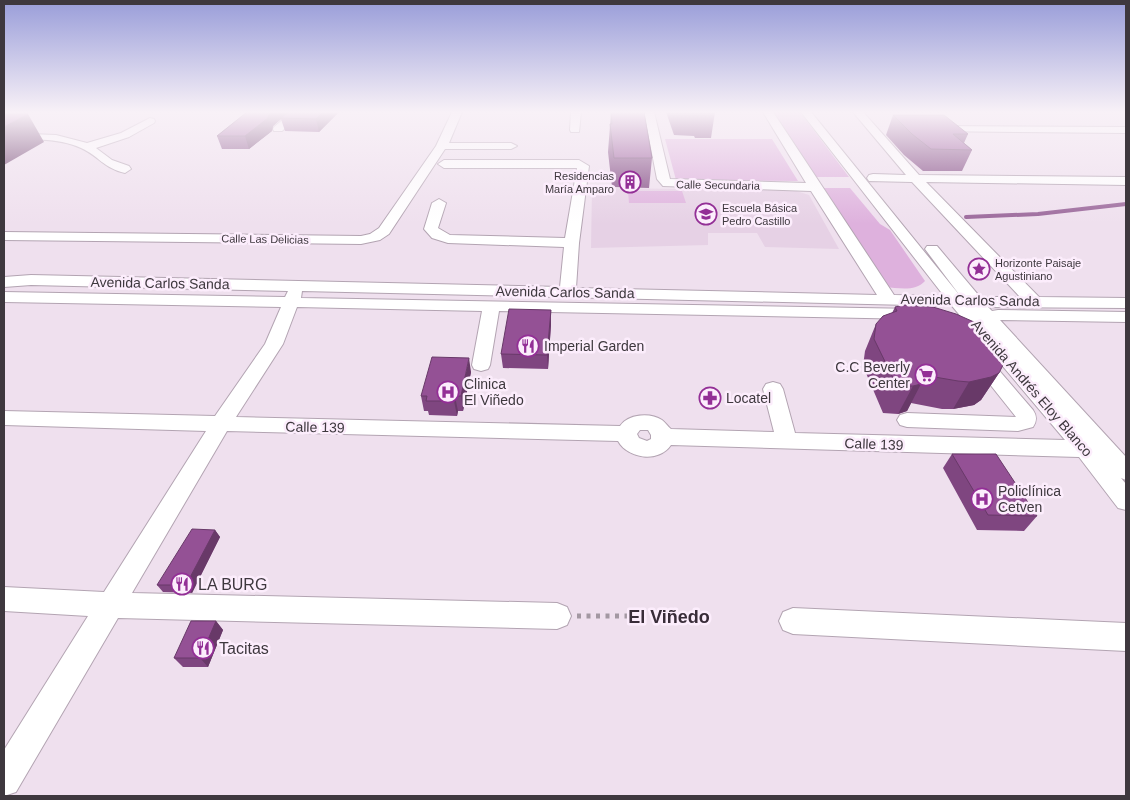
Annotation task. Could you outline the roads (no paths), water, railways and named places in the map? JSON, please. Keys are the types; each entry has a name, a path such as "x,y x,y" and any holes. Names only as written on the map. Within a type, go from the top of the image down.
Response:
{"street":[{"path":"89,149 114,167 126,169"},
{"name":"Calle Las Delicias","path":"4,236 361,240 375,237 384,231 440,149"},
{"name":"Calle Secundaria","path":"657,149 663,179 666,184 814,187"},
{"path":"791,149 888,299"},
{"name":"Avenida Andrés Eloy Blanco","path":"835,149 963,311 1084,449 1126,501"},
{"name":"Avenida Andrés Eloy Blanco","path":"850,149 873,178 963,311 1117,448 1126,471"},
{"path":"890,149 915,178 1033,301"},
{"path":"444,164 578,164 583,166 572,243 568,293"},
{"path":"873,178 1126,181"},
{"path":"439,203 431,229 436,235 448,239 572,243"},
{"name":"Avenida Carlos Sanda","path":"4,282 31,280 490,307 963,311 1126,317"},
{"name":"Avenida Carlos Sanda","path":"4,297 568,293 888,299 963,311 1033,301 1126,303"},
{"path":"4,780 220,425 274,344 294,295"},
{"path":"480,366 490,307"},
{"path":"907,420 1018,424 1026,422 1026,415 966,343"},
{"path":"773,389 787,441"},
{"name":"Calle 139","path":"4,418 626,434 631,426 643,422 655,425 663,437 1084,449"},
{"path":"4,599 111,605 556,616"},
{"path":"793,620 1126,637"}],"waterway":[{"path":"966,217 1038,214 1126,204"}],"place":[{"name":"Residencias María Amparo","path":"630,182"},
{"name":"Escuela Básica Pedro Castillo","path":"706,214"},
{"name":"Horizonte Paisaje Agustiniano","path":"979,269"},
{"name":"Imperial Garden","path":"528,346"},
{"name":"C.C Beverly Center","path":"926,375"},
{"name":"Clinica El Viñedo","path":"448,392"},
{"name":"Locatel","path":"710,398"},
{"name":"Policlínica Cetven","path":"982,499"},
{"name":"LA BURG","path":"182,584"},
{"name":"Tacitas","path":"203,648"}],"district":[{"name":"El Viñedo","path":"669,617"}]}
